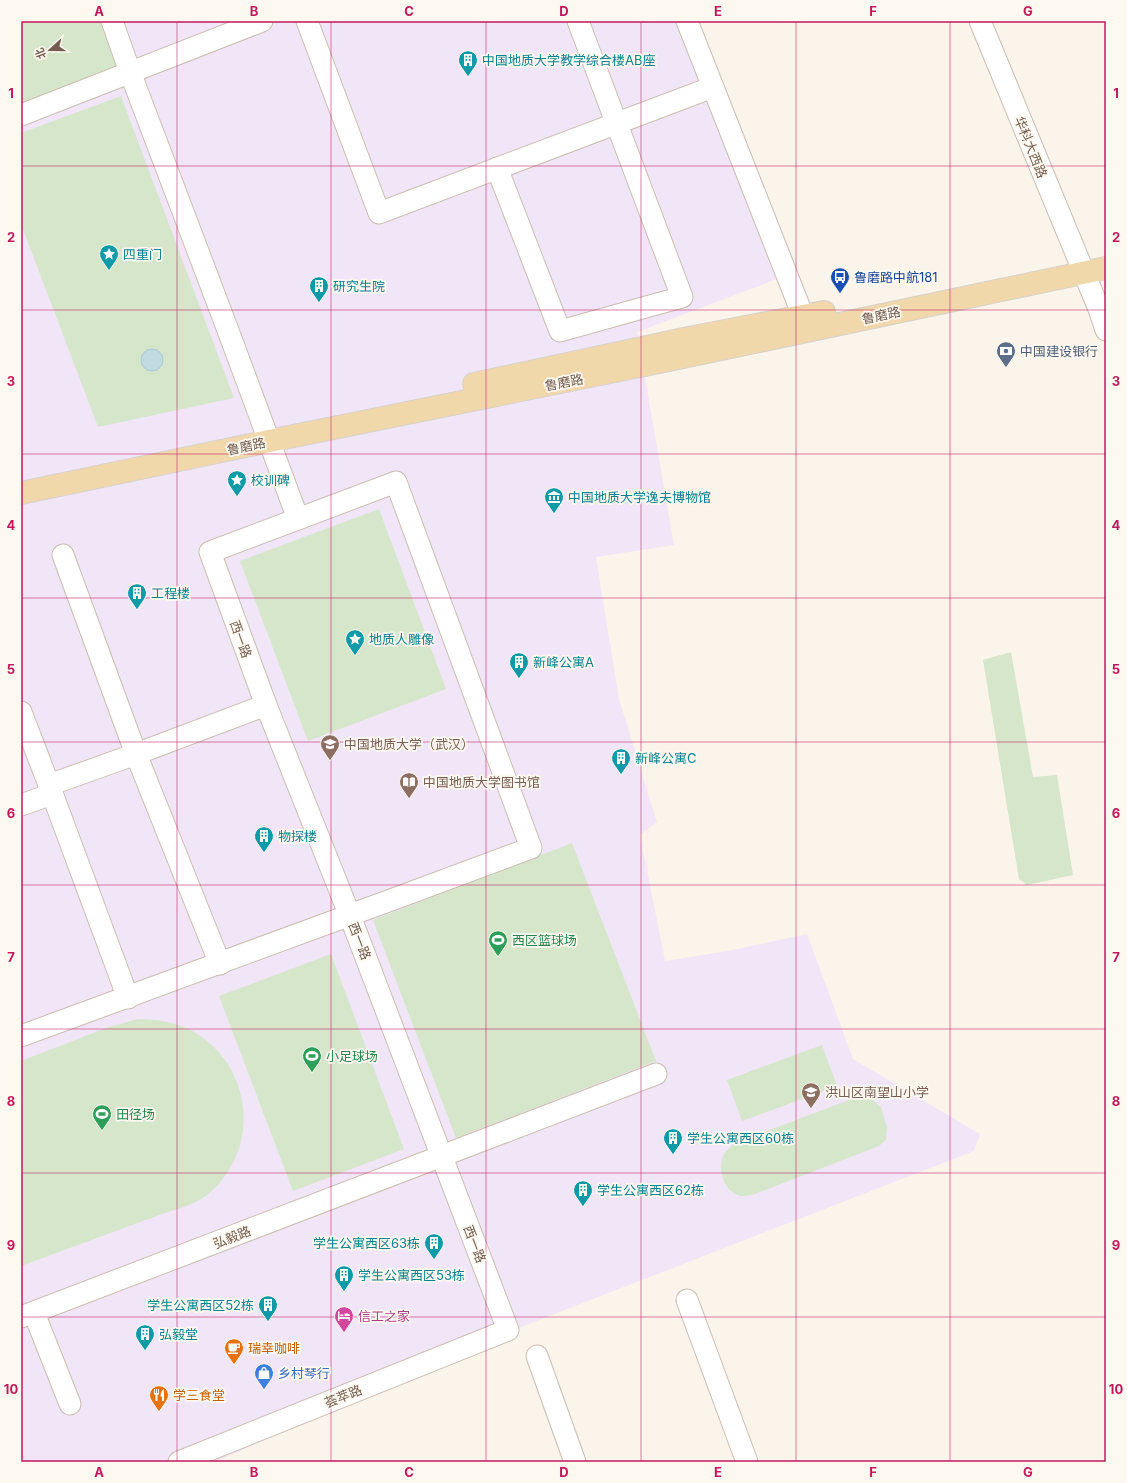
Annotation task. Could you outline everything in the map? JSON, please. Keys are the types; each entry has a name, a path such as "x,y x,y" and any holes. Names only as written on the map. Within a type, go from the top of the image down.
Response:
{"main road":[{"name":"鲁磨路","path":"21,482 664,361 1081,267 1106,257"},
{"name":"鲁磨路","path":"21,493 684,339 803,316 1081,267 1106,268"}],"street":[{"path":"21,1036 128,998 531,848 396,482 298,519 112,21"},
{"path":"21,115 262,21"},
{"path":"307,21 379,213 713,87"},
{"path":"497,168 560,331 682,297 578,21"},
{"path":"687,21 803,316"},
{"name":"华科大西路","path":"980,21 1099,309 1106,330"},
{"name":"西一路","path":"298,519 210,552 266,705 350,916 508,1330"},
{"path":"63,555 136,754 220,964"},
{"path":"21,805 50,789 136,754 266,705"},
{"path":"21,712 128,998"},
{"name":"弘毅路","path":"27,1315 656,1074"},
{"path":"687,1300 747,1462"},
{"path":"27,1315 70,1404"},
{"name":"荟萃路","path":"179,1462 508,1330"},
{"path":"537,1356 575,1462"}],"shaded area":[{"name":"中国地质大学（武汉）","path":"21,21 698,21 798,271 637,332 674,545 596,557 619,699 657,822 640,835 665,961 728,951 807,934 853,1059 980,1134 974,1151 521,1327 215,1462 21,1462"}],"green space":[{"path":"21,21 112,21 130,72 21,114"},
{"path":"121,96 234,398 98,427 21,224 21,133"},
{"path":"379,509 446,689 308,741 240,561"},
{"path":"1011,652 1033,777 1057,775 1073,875 1027,885 1019,879 983,660"},
{"path":"572,843 656,1061 456,1138 373,920"},
{"name":"小足球场","path":"331,954 404,1149 293,1191 219,996"},
{"path":"138,1019 167,1022 194,1032 214,1047 229,1066 239,1087 243,1110 242,1133 236,1156 224,1177 207,1195 197,1201 21,1266 21,1061 106,1028"},
{"path":"822,1045 837,1086 742,1121 727,1080"},
{"path":"857,1097 870,1098 881,1107 887,1128 886,1140 879,1146 755,1194 742,1196 731,1191 727,1186 722,1175 721,1162 723,1156 729,1148 737,1142"}],"water":[{"path":"148,349 156,349 163,356 163,364 156,371 148,371 141,364 141,356"}],"place":[{"name":"中国地质大学教学综合楼AB座","path":"468,77"},
{"name":"四重门","path":"109,271"},
{"name":"鲁磨路中航181","path":"840,294"},
{"name":"研究生院","path":"319,303"},
{"name":"中国建设银行","path":"1006,368"},
{"name":"校训碑","path":"237,497"},
{"name":"中国地质大学逸夫博物馆","path":"554,514"},
{"name":"工程楼","path":"137,610"},
{"name":"地质人雕像","path":"355,656"},
{"name":"新峰公寓A","path":"519,679"},
{"name":"中国地质大学（武汉）","path":"330,761"},
{"name":"新峰公寓C","path":"621,775"},
{"name":"中国地质大学图书馆","path":"409,799"},
{"name":"物探楼","path":"264,853"},
{"name":"西区篮球场","path":"498,957"},
{"name":"小足球场","path":"312,1073"},
{"name":"洪山区南望山小学","path":"811,1109"},
{"name":"田径场","path":"102,1131"},
{"name":"学生公寓西区60栋","path":"673,1155"},
{"name":"学生公寓西区62栋","path":"583,1207"},
{"name":"学生公寓西区63栋","path":"434,1260"},
{"name":"学生公寓西区53栋","path":"344,1292"},
{"name":"学生公寓西区52栋","path":"268,1322"},
{"name":"信工之家","path":"344,1333"},
{"name":"弘毅堂","path":"145,1351"},
{"name":"瑞幸咖啡","path":"234,1365"},
{"name":"乡村琴行","path":"264,1390"},
{"name":"学三食堂","path":"159,1412"}]}
